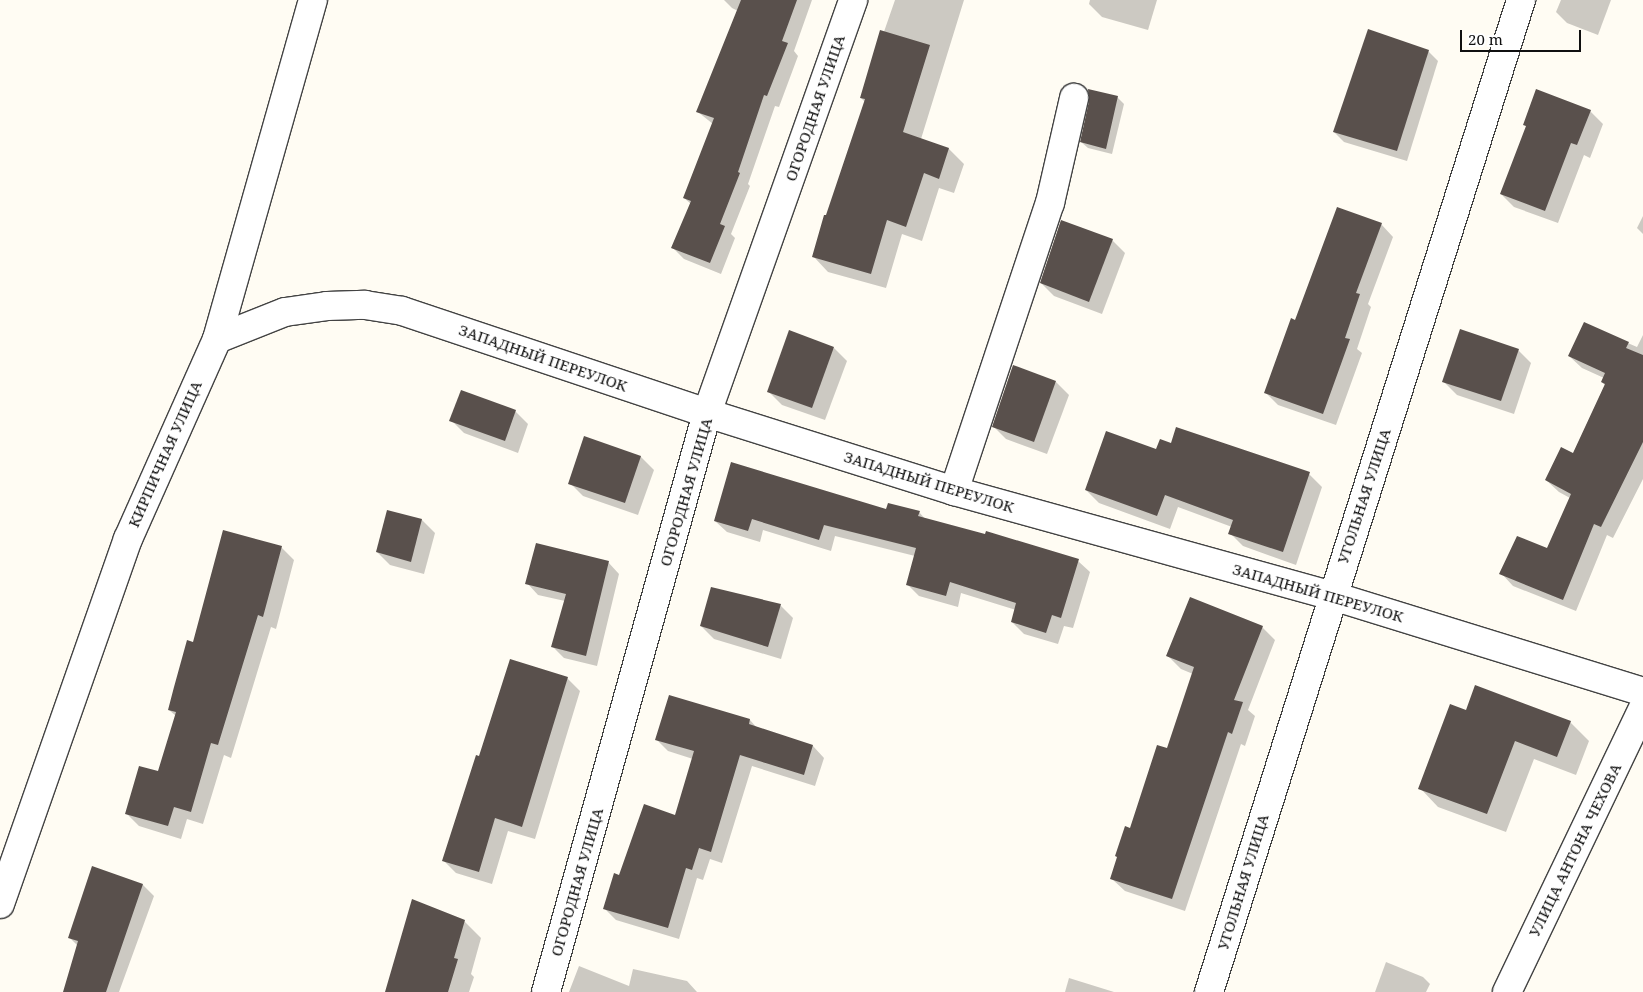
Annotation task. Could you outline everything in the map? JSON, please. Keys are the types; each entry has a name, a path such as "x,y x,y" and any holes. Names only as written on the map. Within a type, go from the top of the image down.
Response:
{"street":[{"name":"КИРПИЧНАЯ УЛИЦА","path":"0,904 128,539 217,339 314,0"},
{"name":"ОГОРОДНАЯ УЛИЦА","path":"546,992 707,413 853,0"},
{"name":"УГОЛЬНАЯ УЛИЦА","path":"1208,992 1521,0"},
{"path":"954,491 1050,203 1074,98"},
{"name":"ЗАПАДНЫЙ ПЕРЕУЛОК","path":"217,339 286,312 327,306 365,305 402,311 707,413 954,491 1333,596 1643,692"},
{"name":"УЛИЦА АНТОНА ЧЕХОВА","path":"1507,992 1643,708"}],"building":[{"path":"741,0 797,0 782,41 788,43 767,96 764,95 738,172 740,173 720,224 725,226 710,263 671,248 691,201 683,198 714,118 696,112"},
{"path":"1368,29 1429,50 1397,151 1333,132"},
{"path":"880,30 930,45 903,132 949,148 939,179 924,173 906,227 887,220 871,274 812,257 824,215 826,215 865,99 860,98"},
{"path":"1088,89 1118,96 1106,149 1080,142 1089,101"},
{"path":"1536,89 1591,110 1577,145 1571,143 1545,211 1500,194 1526,126 1523,125"},
{"path":"1337,207 1382,223 1356,293 1360,294 1345,338 1350,339 1323,414 1264,393 1291,318 1295,320"},
{"path":"1061,220 1113,239 1089,302 1040,283"},
{"path":"1584,322 1629,342 1626,348 1643,355 1643,442 1601,527 1594,524 1563,600 1499,574 1517,536 1547,548 1571,494 1545,480 1561,447 1573,453 1605,384 1601,382 1605,373 1568,356"},
{"path":"1460,329 1519,349 1501,401 1442,382"},
{"path":"789,330 834,347 812,408 767,392"},
{"path":"1013,365 1056,381 1034,442 992,427"},
{"path":"461,390 516,410 505,441 449,421"},
{"path":"1176,427 1310,472 1283,552 1228,534 1233,520 1165,495 1157,516 1085,490 1106,431 1156,449 1160,439 1171,443"},
{"path":"584,436 641,456 625,503 568,484"},
{"path":"731,462 886,509 888,503 920,511 918,516 985,534 986,531 1079,559 1061,618 1052,615 1046,633 1011,622 1016,603 950,582 946,596 906,585 916,548 824,525 819,540 752,519 748,531 714,521"},
{"path":"387,510 422,519 411,562 376,552"},
{"path":"223,530 282,546 263,617 258,615 218,745 211,743 191,812 174,807 168,826 125,814 139,766 158,771 176,712 168,710 174,687 187,640 193,642"},
{"path":"536,543 609,561 586,656 551,647 566,594 525,584"},
{"path":"711,587 781,604 768,647 700,626"},
{"path":"1190,597 1263,626 1234,700 1243,702 1232,734 1228,732 1172,899 1110,879 1125,826 1130,828 1157,745 1167,748 1194,667 1166,656"},
{"path":"510,659 568,677 522,827 495,818 479,872 442,861 476,755 479,756"},
{"path":"1475,685 1571,721 1557,757 1515,741 1487,814 1418,789 1450,704 1466,710"},
{"path":"669,695 750,719 749,724 813,745 804,775 740,755 711,852 699,848 692,870 686,868 668,928 603,909 614,873 619,875 644,804 675,815 694,751 655,740"},
{"path":"92,866 143,884 106,992 63,992 78,941 68,938"},
{"path":"412,899 465,920 454,958 458,959 448,992 385,992"}]}
